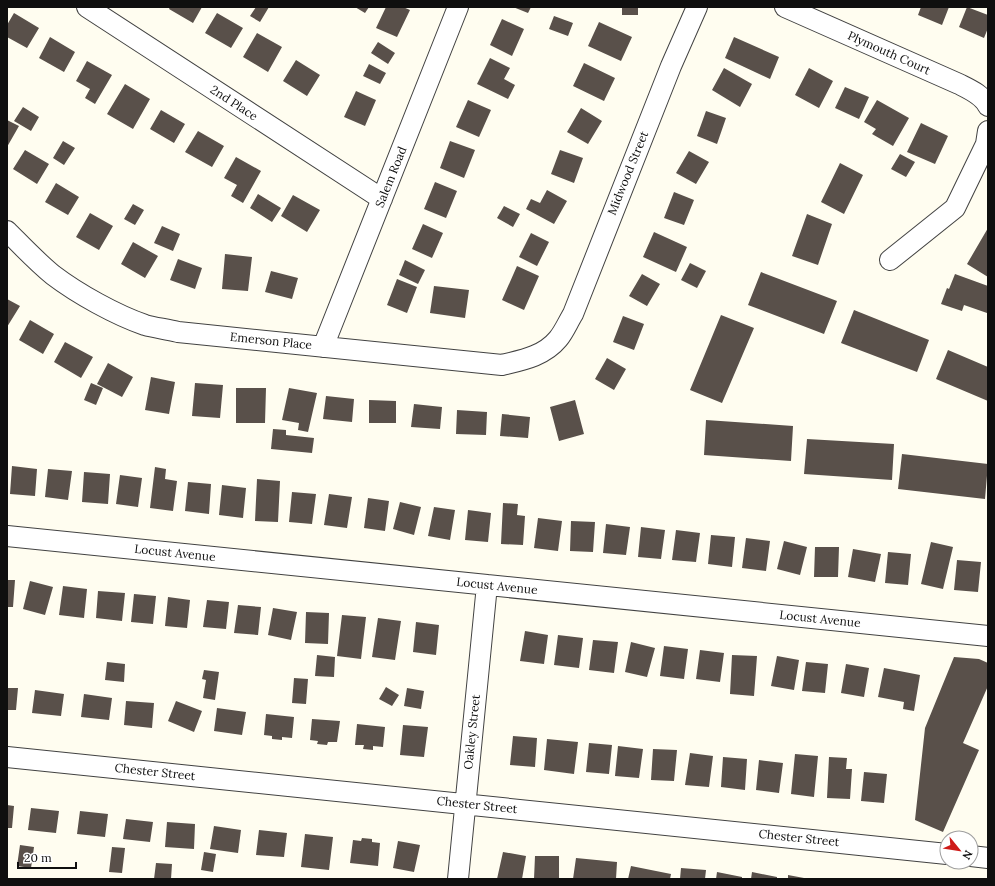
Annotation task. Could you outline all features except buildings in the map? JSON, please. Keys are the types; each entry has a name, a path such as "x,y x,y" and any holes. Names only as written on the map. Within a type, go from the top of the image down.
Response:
{"street":[{"name":"2nd Place","path":"87,7 382,199"},
{"name":"Salem Road","path":"323,347 458,7"},
{"name":"Midwood Street","path":"559,339 573,314 671,66 697,7"},
{"name":"Plymouth Court","path":"785,7 959,84 977,93 988,106"},
{"path":"890,260 955,208 986,144 988,130"},
{"name":"Emerson Place","path":"7,231 24,249 54,275 84,295 116,312 146,325 178,332 502,365 532,358 546,350 559,339"},
{"name":"Locust Avenue","path":"7,536 988,636"},
{"name":"Oakley Street","path":"458,879 487,585"},
{"name":"Chester Street","path":"7,757 939,853"}]}
